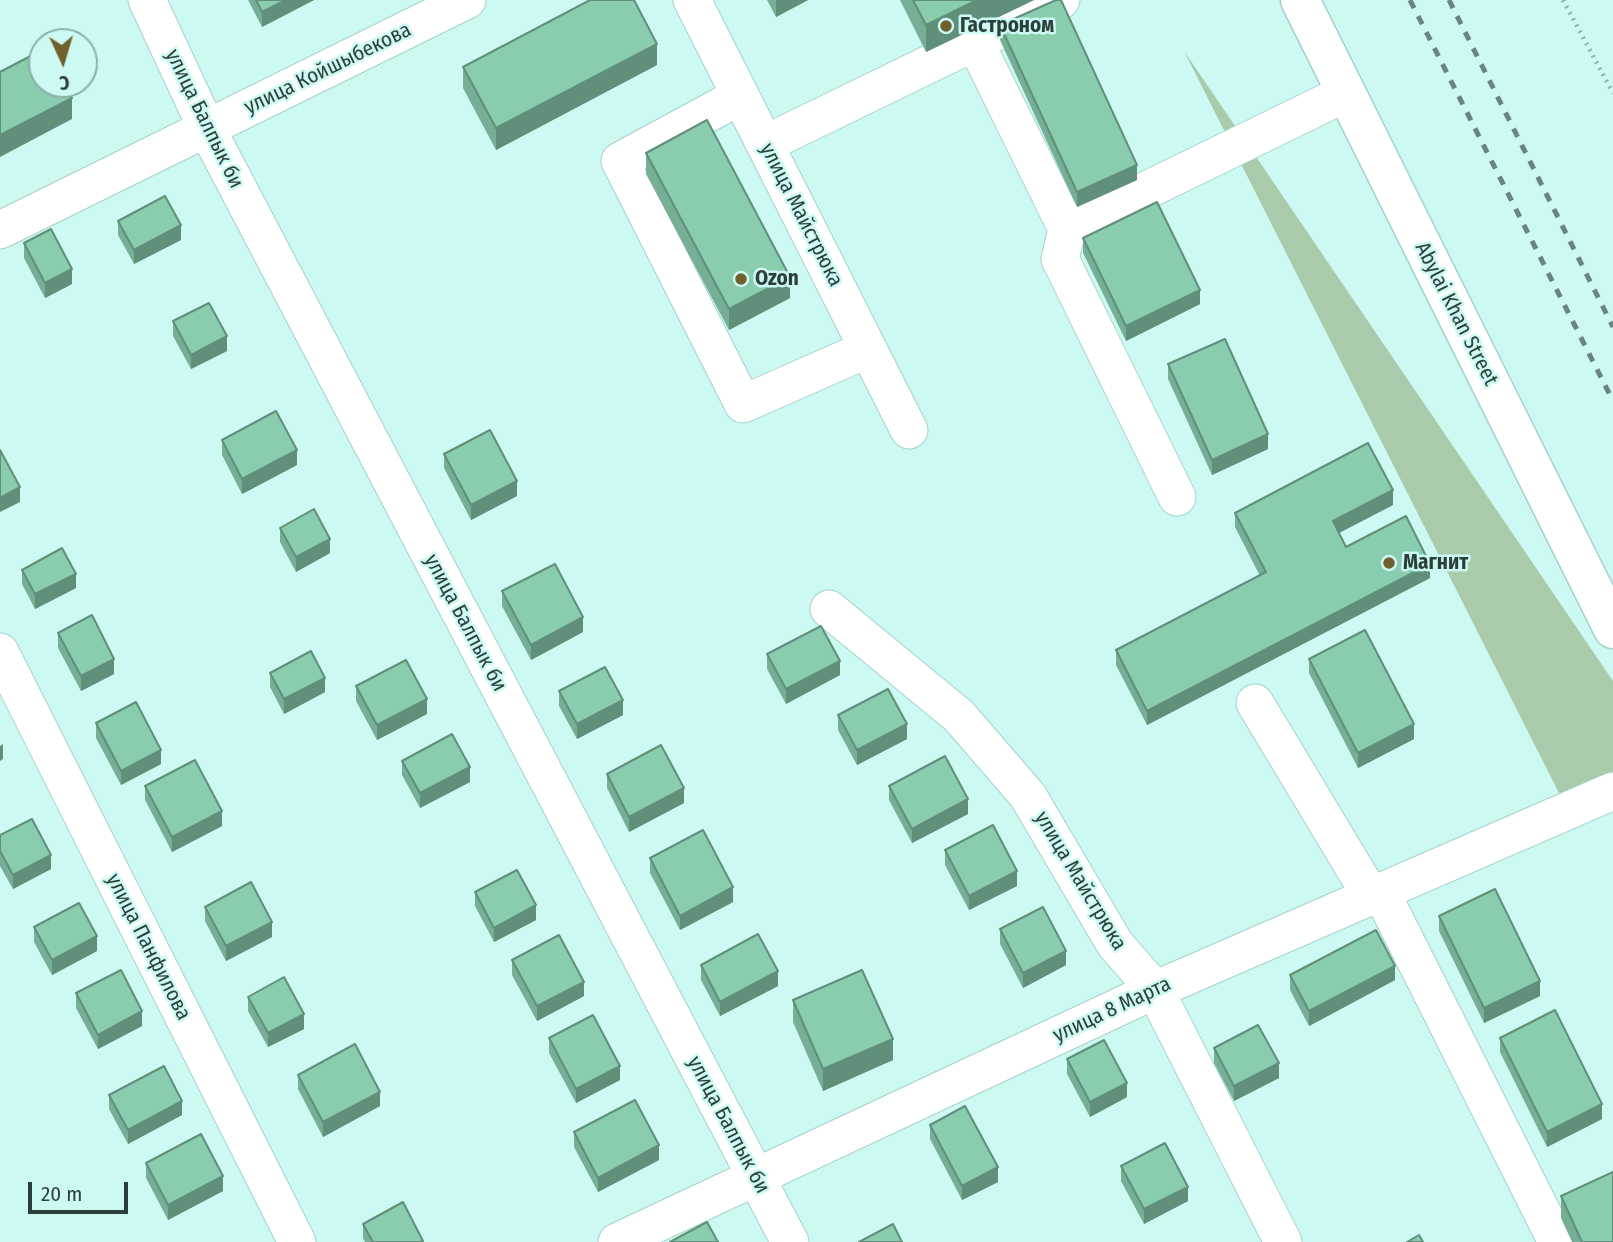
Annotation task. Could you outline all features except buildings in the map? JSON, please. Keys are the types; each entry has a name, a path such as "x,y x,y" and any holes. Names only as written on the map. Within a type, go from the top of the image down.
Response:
{"main road":[{"name":"Abylai Khan Street","path":"1300,0 1613,629"}],"street":[{"name":"улица Балпык би","path":"147,0 207,129 790,1242"},
{"name":"улица Койшыбекова","path":"0,230 467,0"},
{"name":"улица Майстрюка","path":"692,0 909,430"},
{"path":"765,145 1061,0"},
{"path":"975,42 1067,229 1060,259 1177,497"},
{"path":"1067,229 1346,93"},
{"path":"740,96 620,161 730,380 743,404 868,349"},
{"name":"улица Майстрюка","path":"829,609 958,716 1028,796 1115,944 1155,990 1283,1242"},
{"name":"улица Панфилова","path":"0,652 297,1242"},
{"path":"1255,703 1376,894 1557,1242"},
{"name":"улица 8 Марта","path":"617,1242 1155,990 1613,791"}],"path":[{"path":"1563,0 1613,93"}],"green space":[{"path":"1184,51 1613,681 1613,781 1563,801"}],"railway":[{"path":"1410,0 1613,401"},
{"path":"1449,0 1613,327"}],"place":[{"name":"Гастроном","path":"946,26"},
{"name":"Ozon","path":"741,279"},
{"name":"Магнит","path":"1389,563"}]}
